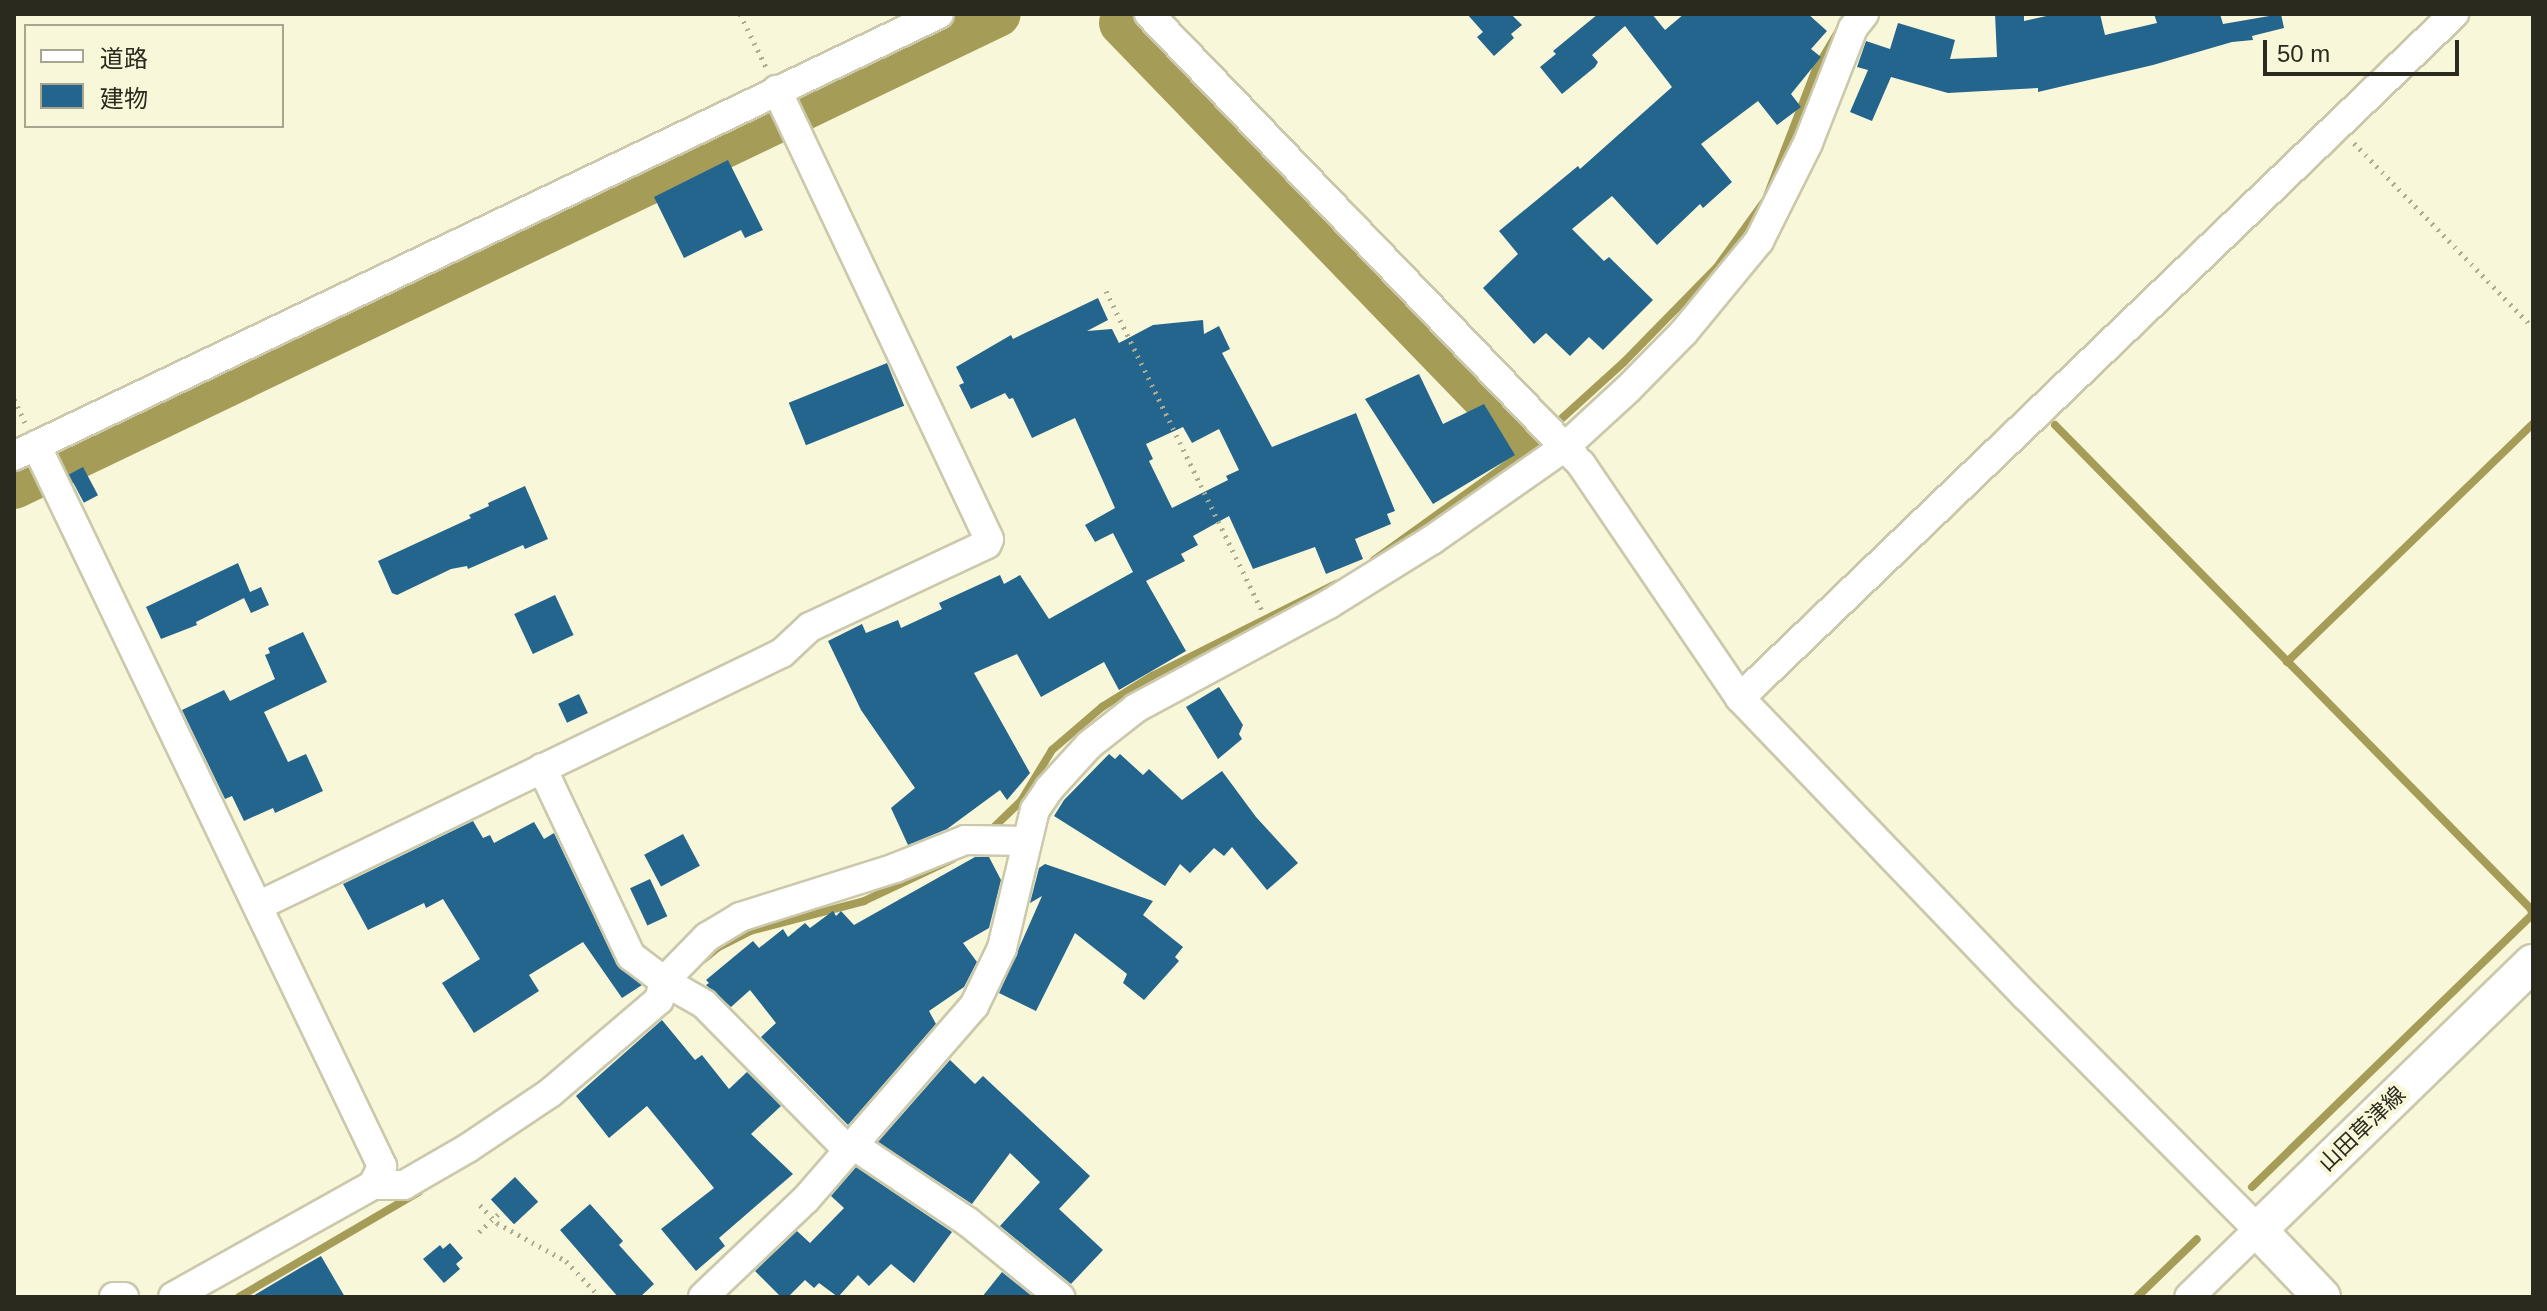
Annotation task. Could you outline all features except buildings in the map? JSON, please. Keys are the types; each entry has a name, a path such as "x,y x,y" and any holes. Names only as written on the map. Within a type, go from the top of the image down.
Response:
{"main road":[{"name":"山田草津線","path":"2258,1230 2533,963"},
{"path":"2258,1230 2322,1297"}],"street":[{"path":"373,1185 382,1166 258,906 37,460 777,90 939,14"},
{"path":"1149,14 1566,446 1740,698 2026,996 2258,1230 2189,1297"},
{"path":"703,1297 806,1199 974,1006 1002,948 1035,810 1049,789 1089,745 1136,708 1272,636 1432,540 1566,446 1684,332 1759,241 1808,143 1853,28 1864,14"},
{"path":"1740,698 2340,127 2454,14"},
{"path":"258,906 782,653 810,627 987,544 989,539 777,90"},
{"path":"542,768 631,956 664,981 704,1004 850,1147 968,1222 1060,1297"},
{"path":"173,1297 373,1185 404,1185 468,1148 550,1093 659,1000 664,981 707,937 740,917 895,868 965,840 1027,841"},
{"path":"114,1297 124,1297"}],"path":[{"path":"740,14 777,90"},
{"path":"2340,127 2533,328"},
{"path":"1106,291 1207,491 1272,636"},
{"path":"480,1205 566,1261 600,1297"},
{"path":"479,1232 495,1217"}],"waterway":[{"path":"14,486 998,14"},
{"path":"1122,23 1520,434 1527,450"},
{"path":"1374,560 1527,450 1624,362 1717,267 1766,199 1816,69 1838,32"},
{"path":"2287,662 2533,424"},
{"path":"2055,425 2531,909 2533,918"},
{"path":"989,832 1021,801 1052,750 1102,707 1152,676 1336,584"},
{"path":"704,959 717,948 750,931 864,901 953,859"},
{"path":"2252,1187 2531,916"},
{"path":"239,1297 419,1192"},
{"path":"2137,1297 2197,1239"}]}
